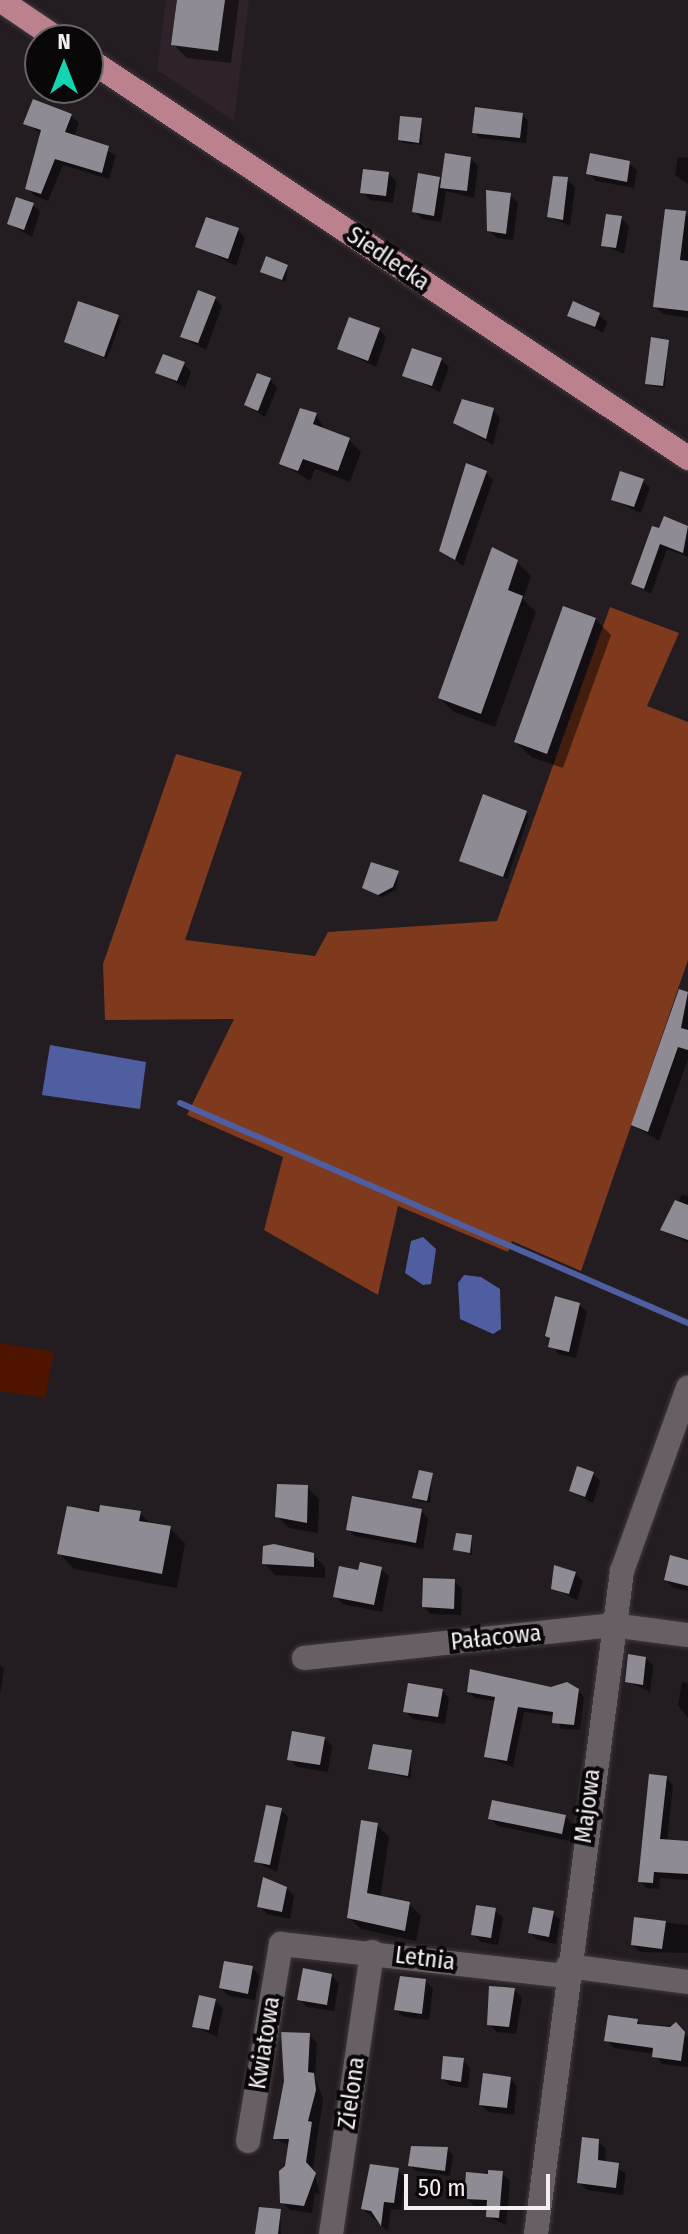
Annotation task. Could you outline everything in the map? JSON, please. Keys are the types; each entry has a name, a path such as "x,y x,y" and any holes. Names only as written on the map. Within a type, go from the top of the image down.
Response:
{"main road":[{"path":"0,0 35,24"},
{"name":"Siedlecka","path":"104,70 688,458"}],"street":[{"name":"Majowa","path":"543,2233 568,1971 612,1625 622,1571 688,1388"},
{"name":"Pałacowa","path":"304,1658 612,1625 688,1635"},
{"name":"Letnia","path":"281,1944 688,1982"},
{"name":"Kwiatowa","path":"248,2141 281,1944"},
{"name":"Zielona","path":"331,2234 372,1952"}],"shaded area":[{"path":"166,0 249,0 234,121 157,70"},
{"path":"610,607 679,633 647,706 688,722 688,960 581,1271 512,1241 508,1252 398,1206 378,1295 264,1230 283,1157 187,1115 234,1019 105,1020 103,964 176,754 242,772 185,940 315,956 328,932 497,921"},
{"path":"0,1343 54,1352 45,1398 0,1391"}],"water":[{"path":"50,1045 146,1062 140,1109 42,1095"},
{"path":"423,1237 436,1249 431,1284 423,1285 405,1273 411,1241"},
{"path":"464,1275 481,1277 500,1289 501,1329 493,1334 460,1319 458,1283"}],"building":[{"path":"177,0 225,0 218,51 171,45"},
{"path":"31,104 46,104 72,114 65,132 109,146 102,173 55,159 41,194 25,189 41,130 23,124"},
{"path":"475,107 523,113 520,138 472,133"},
{"path":"400,116 422,118 419,143 398,140"},
{"path":"445,153 471,157 467,191 440,188"},
{"path":"590,153 630,161 627,182 586,174"},
{"path":"363,169 389,172 386,196 360,193"},
{"path":"418,173 440,177 434,216 412,212"},
{"path":"553,176 568,177 563,220 547,217"},
{"path":"486,190 511,193 506,234 487,231"},
{"path":"16,197 34,203 24,230 7,224"},
{"path":"665,209 686,211 680,260 688,261 688,311 653,307"},
{"path":"606,214 622,216 616,248 601,246"},
{"path":"206,217 239,228 228,259 195,247"},
{"path":"266,256 288,265 282,280 260,272"},
{"path":"198,290 216,297 198,343 180,337"},
{"path":"78,301 119,315 104,357 64,342"},
{"path":"573,301 600,313 595,327 567,316"},
{"path":"349,317 380,328 368,361 337,349"},
{"path":"651,337 669,340 663,386 645,384"},
{"path":"412,348 442,358 432,386 402,376"},
{"path":"163,354 185,362 177,381 155,373"},
{"path":"257,373 271,378 258,411 244,405"},
{"path":"462,399 494,408 486,439 453,423"},
{"path":"300,408 317,413 313,424 350,438 338,471 303,459 298,471 279,464"},
{"path":"466,463 487,471 455,560 439,551"},
{"path":"620,471 644,479 634,507 611,500"},
{"path":"664,516 688,526 683,553 660,544 644,589 631,584 652,526 659,528"},
{"path":"492,547 518,560 508,590 523,596 481,714 438,698"},
{"path":"563,606 596,618 547,754 514,742"},
{"path":"483,794 527,811 503,877 459,861"},
{"path":"371,862 399,871 393,887 378,895 362,888"},
{"path":"679,989 688,992 681,1028 688,1030 688,1050 678,1047 648,1132 631,1125"},
{"path":"675,1200 688,1205 688,1240 660,1230"},
{"path":"555,1296 580,1303 569,1352 548,1347 550,1338 545,1336"},
{"path":"577,1466 594,1472 585,1497 569,1491"},
{"path":"419,1470 433,1473 427,1501 412,1498"},
{"path":"277,1484 308,1485 307,1523 275,1517"},
{"path":"352,1496 422,1509 416,1543 346,1530"},
{"path":"100,1505 141,1511 139,1521 171,1526 162,1574 57,1554 67,1506 99,1512"},
{"path":"456,1533 472,1535 470,1553 453,1550"},
{"path":"274,1544 314,1553 314,1567 262,1564 263,1546"},
{"path":"670,1555 688,1560 688,1586 664,1580"},
{"path":"360,1562 382,1567 374,1605 333,1597 339,1566 358,1570"},
{"path":"554,1565 576,1572 569,1594 551,1589"},
{"path":"423,1578 455,1579 454,1609 422,1607"},
{"path":"628,1654 646,1657 643,1685 625,1682"},
{"path":"470,1669 551,1687 567,1682 579,1689 574,1725 552,1723 553,1712 518,1707 507,1761 484,1757 495,1697 467,1692"},
{"path":"408,1683 443,1689 438,1717 403,1712"},
{"path":"292,1731 325,1737 320,1765 287,1760"},
{"path":"373,1744 412,1750 408,1776 368,1769"},
{"path":"649,1774 667,1776 660,1839 688,1841 688,1874 654,1872 653,1883 638,1882"},
{"path":"492,1800 566,1815 562,1834 488,1819"},
{"path":"266,1805 282,1808 270,1865 254,1862"},
{"path":"361,1820 378,1823 367,1893 410,1902 405,1931 347,1918"},
{"path":"263,1877 287,1887 282,1912 257,1907"},
{"path":"476,1905 496,1908 491,1938 471,1935"},
{"path":"533,1907 554,1911 549,1937 528,1933"},
{"path":"634,1917 666,1921 662,1949 631,1945"},
{"path":"224,1961 253,1966 248,1994 219,1988"},
{"path":"303,1968 332,1974 327,2005 297,2000"},
{"path":"400,1976 426,1979 422,2014 394,2010"},
{"path":"489,1986 515,1988 509,2027 487,2025"},
{"path":"199,1995 216,1999 209,2030 192,2027"},
{"path":"608,2015 638,2019 637,2024 670,2027 676,2022 685,2032 681,2061 652,2057 653,2048 604,2041"},
{"path":"281,2032 310,2033 308,2072 314,2073 316,2090 308,2121 312,2122 306,2162 316,2173 304,2206 280,2203 279,2171 285,2166 289,2139 273,2139 284,2081"},
{"path":"443,2056 464,2058 461,2082 441,2079"},
{"path":"483,2073 511,2077 507,2108 479,2105"},
{"path":"582,2137 599,2139 598,2160 619,2163 616,2188 577,2183"},
{"path":"411,2146 448,2147 445,2171 408,2166"},
{"path":"370,2164 399,2168 394,2203 384,2202 381,2226 371,2211 361,2209"},
{"path":"488,2170 503,2171 499,2218 486,2217 487,2200 464,2199 466,2172 488,2174"},
{"path":"259,2207 281,2209 278,2234 255,2234"}],"waterway":[{"path":"180,1103 688,1323"}]}
